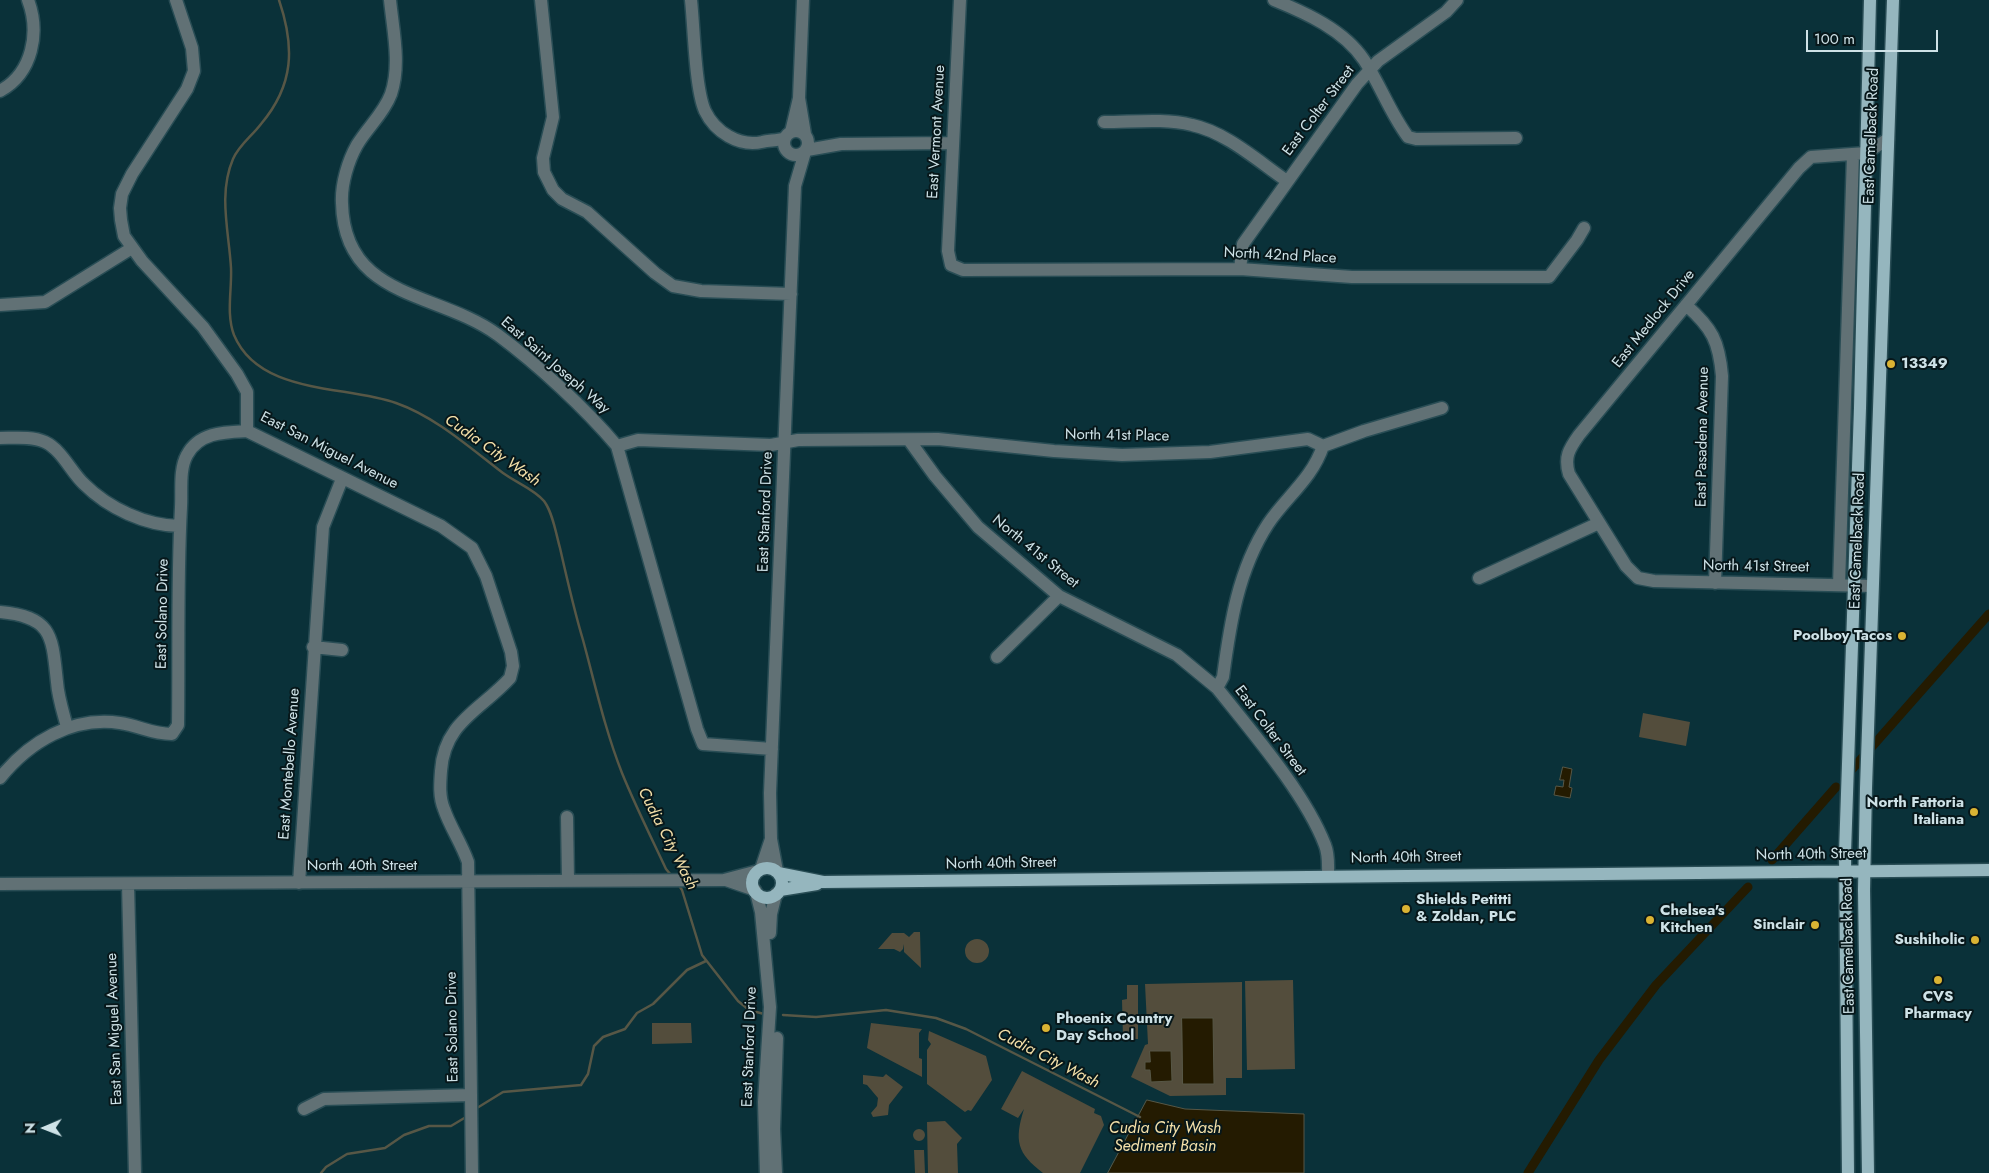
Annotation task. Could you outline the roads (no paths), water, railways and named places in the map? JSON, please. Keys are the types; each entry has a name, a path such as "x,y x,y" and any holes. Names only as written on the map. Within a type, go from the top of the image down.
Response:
{"main road":[{"name":"East Camelback Road","path":"1848,1173 1846,794 1860,408 1870,0"},
{"name":"East Camelback Road","path":"1868,1173 1865,870 1867,770 1893,0"},
{"path":"769,868 778,872 782,882 778,892 768,897 755,891 753,882 759,870 769,868"},
{"name":"North 40th Street","path":"778,892 823,882 1328,875 1989,870"},
{"name":"North 40th Street","path":"778,872 823,882"},
{"path":"1847,1120 1868,1121"}],"street":[{"path":"0,91 17,76 30,57 34,25 28,0"},
{"name":"East San Miguel Avenue","path":"176,0 192,48 194,71 187,89 132,174 122,194 120,208 124,236 132,248 203,326 237,374 246,392 248,431 342,479 441,526 472,548 486,576 511,652 513,666 510,678 462,720 451,732 445,747 440,790 444,810 461,842 468,862 467,881"},
{"name":"East Saint Joseph Way","path":"390,0 396,64 394,78 385,105 357,146 344,180 343,214 350,243 360,261 386,284 477,322 497,335 585,412 616,446 697,730 703,744 772,749"},
{"path":"541,0 553,117 544,149 544,172 554,190 562,199 587,212 656,274 673,286 701,291 791,294"},
{"path":"691,0 701,100 709,118 720,131 735,140 788,144"},
{"name":"East Stanford Drive","path":"778,872 771,839 770,793 795,186 788,144 799,98 803,0"},
{"name":"East Vermont Avenue","path":"951,264 948,251 960,0"},
{"name":"East Colter Street","path":"1240,269 1243,244 1357,84 1378,61 1446,12 1458,0"},
{"path":"1281,1 1334,30 1363,58 1408,137 1416,139 1516,138"},
{"name":"East Stanford Drive","path":"795,186 806,143 799,98"},
{"path":"1104,122 1170,122 1194,125 1218,134 1287,182"},
{"path":"788,144 799,131 806,143"},
{"name":"East Medlock Drive","path":"1638,578 1626,566 1569,474 1566,464 1567,452 1799,168 1811,157 1866,153 1888,139"},
{"path":"788,144 797,156 806,143"},
{"path":"806,143 953,143"},
{"name":"East Camelback Road","path":"1839,585 1853,155"},
{"name":"North 42nd Place","path":"951,264 963,270 1240,269 1352,277 1549,276 1584,228"},
{"path":"0,305 45,302 132,248"},
{"name":"East Pasadena Avenue","path":"1686,305 1709,328 1720,352 1722,376 1715,582"},
{"path":"1323,446 1364,430 1442,408"},
{"name":"East Solano Drive","path":"67,727 92,723 119,723 156,734 172,734 178,725 180,526 183,467 187,454 197,443 208,436 224,432 248,431"},
{"path":"0,438 26,438 46,442 54,448 84,484 113,506 158,524 180,526"},
{"name":"North 41st Place","path":"616,446 638,440 771,445 785,442 954,439 1054,452 1122,455 1210,452 1308,439 1323,446"},
{"name":"North 41st Street","path":"909,440 935,476 978,527 1059,596 1177,655 1217,688"},
{"name":"East Colter Street","path":"1323,446 1311,473 1269,523 1253,550 1237,594 1223,677 1217,688 1265,748 1304,805 1325,846 1328,875"},
{"name":"East Montebello Avenue","path":"299,883 313,647 323,527 342,479"},
{"path":"1479,578 1599,523"},
{"name":"North 41st Street","path":"1638,578 1654,581 1872,586"},
{"path":"997,657 1059,596"},
{"path":"0,612 19,614 33,619 45,628 51,638 55,651 58,691 67,727 24,752 0,778"},
{"path":"313,647 342,650"},
{"path":"567,817 568,880"},
{"name":"East Stanford Drive","path":"759,870 771,839"},
{"name":"North 40th Street","path":"0,884 724,880 759,870"},
{"name":"North 40th Street","path":"724,880 755,891"},
{"name":"East Solano Drive","path":"467,881 472,1173"},
{"name":"East San Miguel Avenue","path":"128,884 135,1173"},
{"name":"East Stanford Drive","path":"755,891 761,912 770,1006 764,1102 766,1173"},
{"name":"East Stanford Drive","path":"776,1173 774,1135 776,1006 770,925 773,902 778,892"},
{"path":"304,1109 324,1099 471,1095"}],"water":[{"path":"1563,767 1572,769 1569,787 1572,788 1570,798 1554,795 1556,786 1563,787 1564,780 1560,780"},
{"path":"1182,1018 1213,1018 1214,1084 1183,1084"},
{"path":"1150,1051 1171,1051 1172,1081 1151,1082 1150,1070 1145,1070 1145,1062 1150,1062"},
{"name":"Cudia City Wash Sediment Basin","path":"1147,1100 1185,1109 1304,1114 1304,1173 1108,1173"}],"waterway":[{"name":"Cudia City Wash","path":"279,0 288,34 289,50 285,80 280,95 272,109 242,145 233,159 226,186 225,199 231,268 230,319 234,335 246,354 263,368 283,378 305,385 375,397 396,403 425,416 544,501 550,511 554,524 610,740 643,821 666,869 671,875"},
{"path":"1847,775 1989,614"},
{"path":"1772,860 1836,787"},
{"name":"Cudia City Wash","path":"678,884 682,890 702,955 738,1001 749,1010 764,1014"},
{"path":"1528,1173 1599,1060 1656,985 1748,887"},
{"path":"477,1108 503,1092 581,1085 588,1074 594,1046 603,1037 625,1029 637,1013 653,1004 687,970 706,961"},
{"name":"Cudia City Wash","path":"783,1015 816,1017 886,1010 936,1018 966,1029 1140,1117"},
{"path":"321,1173 326,1167 347,1154 385,1148 404,1135 429,1126 451,1126 466,1117"}],"place":[{"name":"13349","path":"1891,364"},
{"name":"Poolboy Tacos","path":"1902,636"},
{"name":"North Fattoria Italiana","path":"1974,812"},
{"name":"Shields Petitti & Zoldan, PLC","path":"1406,909"},
{"name":"Chelsea's Kitchen","path":"1650,920"},
{"name":"Sinclair","path":"1815,925"},
{"name":"Sushiholic","path":"1975,940"},
{"name":"CVS Pharmacy","path":"1938,980"},
{"name":"Phoenix Country Day School","path":"1046,1028"}]}
